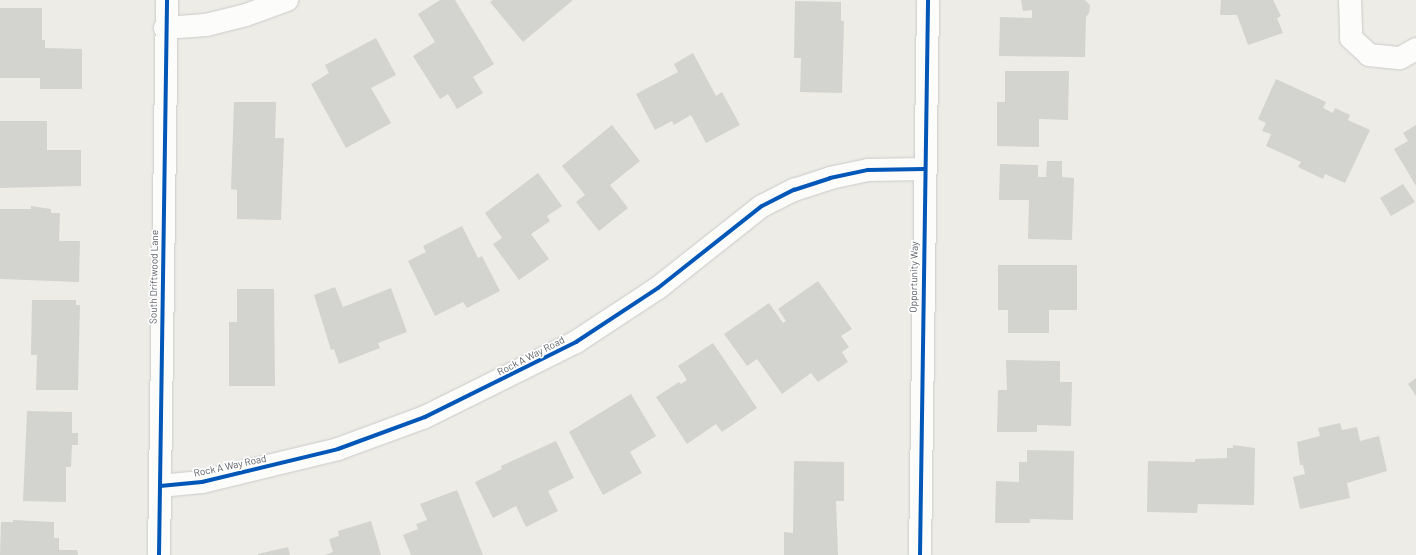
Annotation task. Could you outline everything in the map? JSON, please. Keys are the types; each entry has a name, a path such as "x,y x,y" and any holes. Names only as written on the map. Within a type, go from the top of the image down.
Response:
{"street":[{"name":"South Driftwood Lane","path":"158,555 165,28 167,0"},
{"path":"165,28 206,25 246,15 286,0"},
{"name":"Opportunity Way","path":"920,555 924,169 928,0"},
{"path":"1350,0 1351,38 1369,55 1400,58 1416,49"},
{"name":"Rock A Way Road","path":"160,486 202,482 330,451 425,417 576,342 658,288 768,203 830,178 868,170 924,169"}],"building":[{"path":"440,0 455,0 494,64 473,77 483,93 457,109 448,94 440,99 413,56 435,42 418,14"},
{"path":"493,0 573,0 523,42 490,2"},
{"path":"1021,0 1085,0 1090,5 1089,13 1086,17 1085,57 999,56 1000,17 1032,18 1032,10 1023,11"},
{"path":"1221,0 1273,0 1281,16 1277,18 1283,33 1248,45 1237,15 1220,15"},
{"path":"795,1 841,2 841,21 844,21 842,93 800,92 801,58 794,58"},
{"path":"0,8 42,8 42,40 45,40 45,48 82,49 82,89 40,89 40,78 0,78"},
{"path":"376,38 396,75 371,88 391,123 346,148 311,84 329,73 325,65"},
{"path":"693,53 716,96 722,92 740,125 706,143 691,115 674,125 672,121 655,130 636,94 678,72 674,64"},
{"path":"1005,71 1069,71 1068,120 1039,119 1039,147 997,146 997,102 1005,102"},
{"path":"1276,79 1326,102 1323,108 1333,113 1335,108 1350,115 1348,120 1370,130 1345,183 1325,174 1323,179 1298,167 1301,162 1266,146 1271,134 1262,131 1266,123 1258,119"},
{"path":"234,102 276,102 275,138 284,138 281,220 237,219 237,190 231,189"},
{"path":"0,121 47,121 47,150 81,150 81,186 0,188"},
{"path":"612,125 640,161 610,185 628,208 599,231 576,202 585,195 562,166"},
{"path":"1416,125 1416,186 1394,149 1408,141 1403,133"},
{"path":"1047,161 1062,161 1062,177 1074,178 1072,240 1028,239 1029,200 999,200 1000,164 1038,165 1038,177 1046,177"},
{"path":"538,173 562,206 547,216 550,221 531,234 549,259 519,280 493,244 502,238 485,213"},
{"path":"1403,184 1415,202 1391,216 1380,198"},
{"path":"31,206 51,209 51,213 60,213 59,241 80,241 79,282 0,279 0,209 31,209"},
{"path":"462,226 478,258 482,256 500,291 467,308 463,302 435,316 408,261 426,252 423,246"},
{"path":"998,265 1077,265 1077,310 1049,310 1049,333 1008,333 1008,310 998,310"},
{"path":"818,281 852,329 841,336 849,347 842,352 848,362 818,382 811,373 782,394 757,359 747,366 724,334 769,303 783,323 786,321 778,309"},
{"path":"335,287 343,307 391,288 407,332 378,343 380,348 339,364 334,349 331,350 314,295"},
{"path":"237,289 274,289 275,386 229,386 229,322 237,322"},
{"path":"32,300 76,300 76,305 80,305 78,390 36,390 37,355 31,355"},
{"path":"713,343 757,408 722,432 716,424 687,444 656,397 679,382 681,384 687,380 678,366"},
{"path":"1006,360 1060,361 1060,382 1072,382 1071,426 1037,425 1037,432 997,432 998,390 1007,390"},
{"path":"1416,378 1416,396 1408,384"},
{"path":"631,394 656,436 630,452 642,473 603,495 569,432"},
{"path":"27,411 72,412 72,433 78,433 78,445 72,445 71,467 66,467 66,502 23,501"},
{"path":"1340,423 1342,430 1357,427 1360,441 1379,436 1387,471 1347,483 1350,498 1300,509 1293,477 1305,474 1303,465 1300,465 1297,442 1320,436 1318,428"},
{"path":"556,441 574,478 548,491 558,511 526,527 516,506 493,518 475,482 502,469 501,466"},
{"path":"1233,445 1255,448 1254,505 1198,504 1197,513 1147,512 1148,461 1195,462 1195,459 1227,458 1227,448 1233,448"},
{"path":"1027,450 1074,451 1073,520 1030,519 1030,523 995,523 996,481 1019,482 1019,462 1027,462"},
{"path":"794,461 844,462 844,501 836,501 838,555 784,555 784,532 793,533"},
{"path":"457,490 483,555 411,555 403,535 418,529 416,524 427,520 420,504"},
{"path":"13,520 54,522 54,538 59,538 59,550 77,550 78,555 0,555 1,522 13,522"},
{"path":"371,521 381,555 325,555 333,552 329,539 339,536 338,531"},
{"path":"288,547 290,555 258,555 258,554"}],"cycle path":[{"path":"159,555 167,0"},
{"path":"920,555 928,0"},
{"path":"160,486 202,482 338,449 425,417 576,342 658,288 762,206 794,190 830,178 868,170 924,169"}]}
